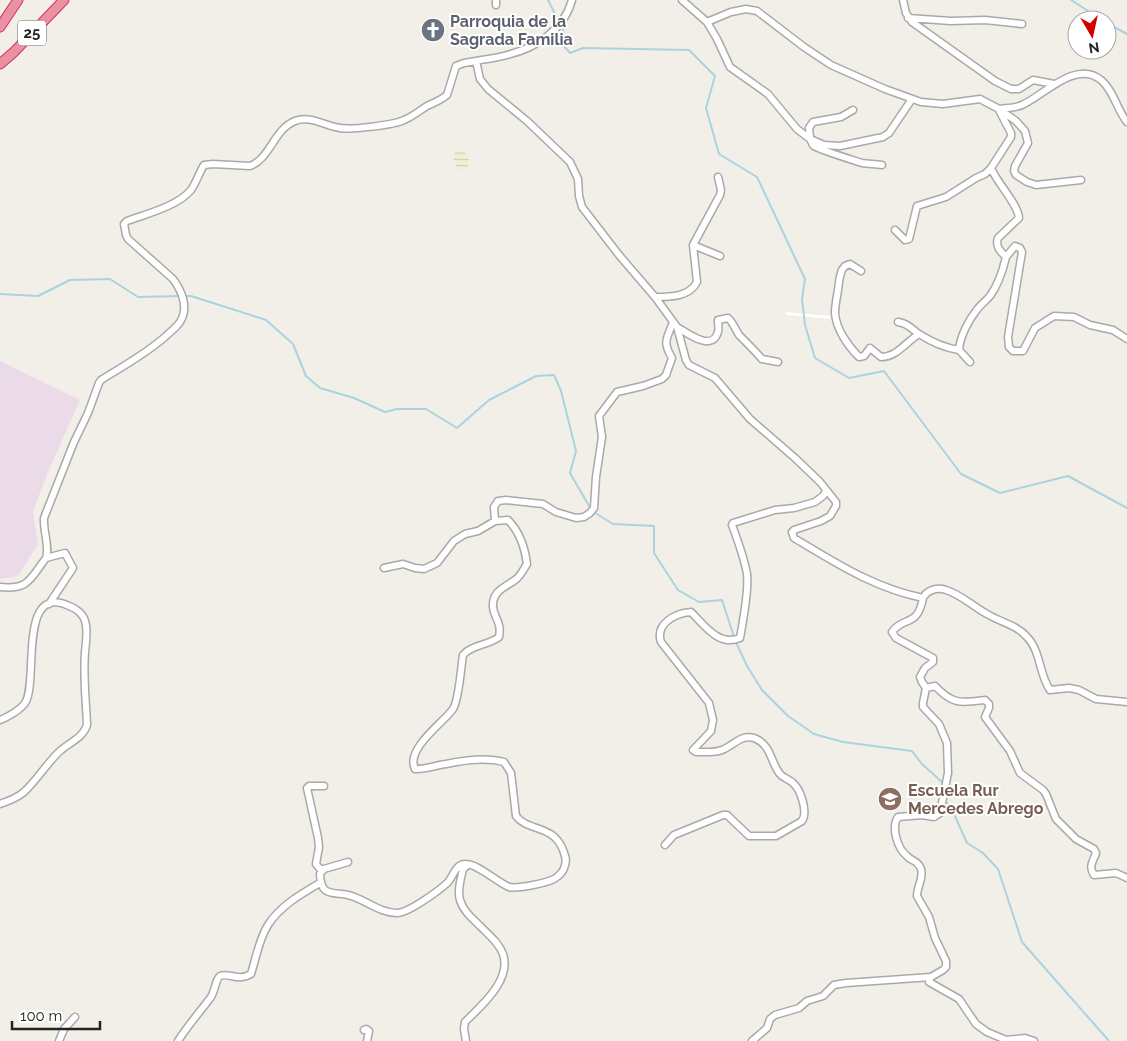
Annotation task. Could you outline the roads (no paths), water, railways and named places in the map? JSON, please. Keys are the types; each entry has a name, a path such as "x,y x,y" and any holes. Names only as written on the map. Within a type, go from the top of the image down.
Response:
{"highway":[{"name":"25","path":"0,27 18,0"},
{"name":"25","path":"0,64 64,0"}],"street":[{"path":"0,588 13,589 23,586 46,558 48,553 43,529 44,518 99,383 156,345 176,327 182,316 184,299 173,278 128,239 124,224 127,221 174,203 182,198 191,190 204,166 213,164 246,166 255,164 278,136 295,121 318,121 339,128 402,121 446,95 456,66 508,55 526,48 556,29 566,17 572,0"},
{"path":"682,0 707,22 718,39 730,68 768,94 797,129 810,139 824,145 840,146 883,137 889,133 912,99"},
{"path":"903,0 908,18 995,81 1011,89 1019,89 1033,80 1054,84"},
{"path":"707,22 731,12 746,9 757,11 831,65 912,99 921,102 943,104 980,99 999,109 1026,131 1028,143 1015,166 1014,171 1016,175 1026,182 1036,185 1081,180"},
{"path":"908,18 951,21 984,20 1022,24"},
{"path":"476,61 480,79 488,89 527,121 570,162 578,179 582,207 675,324 698,340 710,340 715,338 718,332 718,320 728,318 732,321 741,337 762,359 778,362"},
{"path":"999,109 1021,106 1054,84 1074,76 1088,74 1100,79 1109,89 1127,122"},
{"path":"895,230 905,240 910,238 917,206 946,197 976,178 986,174 1011,133 999,109"},
{"path":"853,110 841,117 813,122 810,128 810,139 815,147 820,150 842,155 863,163 882,165"},
{"path":"991,168 1018,213 1017,221 998,238 999,250 1006,257"},
{"path":"655,297 686,294 697,282 693,245 720,195 721,190 718,177"},
{"path":"693,245 720,256"},
{"path":"959,350 960,341 968,324 975,312 988,298 1001,275 1006,257 1015,246 1020,248 1022,252 1008,337 1011,350 1023,351 1036,328 1054,316 1074,317 1090,325 1113,330 1127,339"},
{"path":"861,271 850,264 842,270 835,308 836,320 840,329 848,345 855,353 862,357 870,348 881,357 893,355 906,342 919,334"},
{"path":"898,322 909,325 919,334 947,347 959,350 970,362"},
{"path":"675,324 689,365 715,378 750,419 820,482 836,502 836,506 830,516 794,530 792,532 794,538 870,581 898,593 923,598"},
{"path":"495,521 494,506 498,501 506,500 543,504 556,512 568,516 584,517 590,513 594,508 602,437 599,416 617,392 656,382 666,375 672,358 665,346 665,342 675,324"},
{"path":"665,845 674,835 723,814 727,815 749,836 776,836 804,818 805,814 800,791 793,783 781,776 767,748 754,738 739,739 717,752 696,752 693,750 712,732 713,720 709,703 661,642 659,636 660,631 668,620 681,612 691,612 712,632 724,640 732,641 740,638 747,577 733,523 775,510 794,508 815,502 826,491"},
{"path":"324,869 320,874 320,883 323,888 331,893 349,895 383,911 402,912 447,884 457,867 466,864 509,887 518,888 553,880 566,865 560,841 546,831 519,820 516,816 511,773 504,762 493,759 448,763 420,769 415,769 413,765 413,760 426,736 454,708 463,655 470,649 493,642 499,637 501,629 493,608 495,596 500,590 516,579 527,564 525,551 515,527 508,520 502,519 478,531 465,534 454,541 437,563 424,569 403,564 395,564 384,568"},
{"path":"0,720 7,718 25,703 30,690 33,630 39,612 49,604 73,568 65,553 46,558"},
{"path":"752,1041 767,1028 770,1019 823,996 834,985 931,977 946,967 946,961 935,938 929,917 918,900 917,892 922,875 920,867 917,862 905,855 895,835 894,824 898,817 922,815 934,817 940,813 948,773 947,743 939,724 924,707 923,703 926,688 920,677 925,668 933,662 933,658 896,638 892,632 894,629 912,620 918,614 926,593 939,589 947,590 987,614 1020,630 1033,644 1050,690 1069,688 1079,690 1096,700 1127,702"},
{"path":"0,804 15,798 25,791 50,761 85,733 87,725 84,669 85,621 76,609 61,602 49,604"},
{"path":"926,688 935,686 949,699 960,702 985,700 989,708 985,717 987,722 1001,737 1020,773 1042,790 1058,822 1076,839 1096,852 1090,864 1090,869 1094,875 1116,872 1127,878"},
{"path":"324,786 309,786 307,788 318,838 319,847 316,864 320,869 324,869 348,862"},
{"path":"466,1041 465,1022 496,989 504,970 503,956 497,943 464,910 460,902 458,892 463,869 470,865"},
{"path":"178,1041 196,1014 211,997 216,988 217,980 221,976 226,975 240,978 250,974 267,926 278,912 298,896 320,883"},
{"path":"931,977 929,982 960,999 976,1024 987,1032 1006,1040 1025,1038 1034,1041"},
{"path":"59,1041 64,1029 75,1017"},
{"path":"364,1030 366,1029 369,1032 367,1041"}],"waterway":[{"path":"548,0 559,22"},
{"path":"1071,0 1086,10"},
{"path":"561,26 564,32 563,45 570,53 583,48 689,50 715,76 706,108 719,154 757,177 805,279 802,299 805,325 815,358 849,378 884,371 961,474 1000,493 1068,476 1127,508"},
{"path":"1117,28 1127,34"},
{"path":"0,294 38,296 70,280 110,279 138,297 180,296"},
{"path":"185,296 191,296 266,320 293,344 306,376 320,388 354,398 385,412 397,409 426,409 457,428 489,400 536,376 554,375 561,391 576,451 570,473 592,511 613,524 654,526 654,553 678,590 699,602 722,600 735,640 747,666 762,690 788,716 814,734 843,742 912,751 922,764 943,783"},
{"path":"945,802 950,805 967,843 983,853 998,869 1022,942 1109,1041"}],"place":[{"name":"Parroquia de la Sagrada Familia","path":"433,30"},
{"name":"Escuela Rur Mercedes Abrego","path":"890,799"}]}
